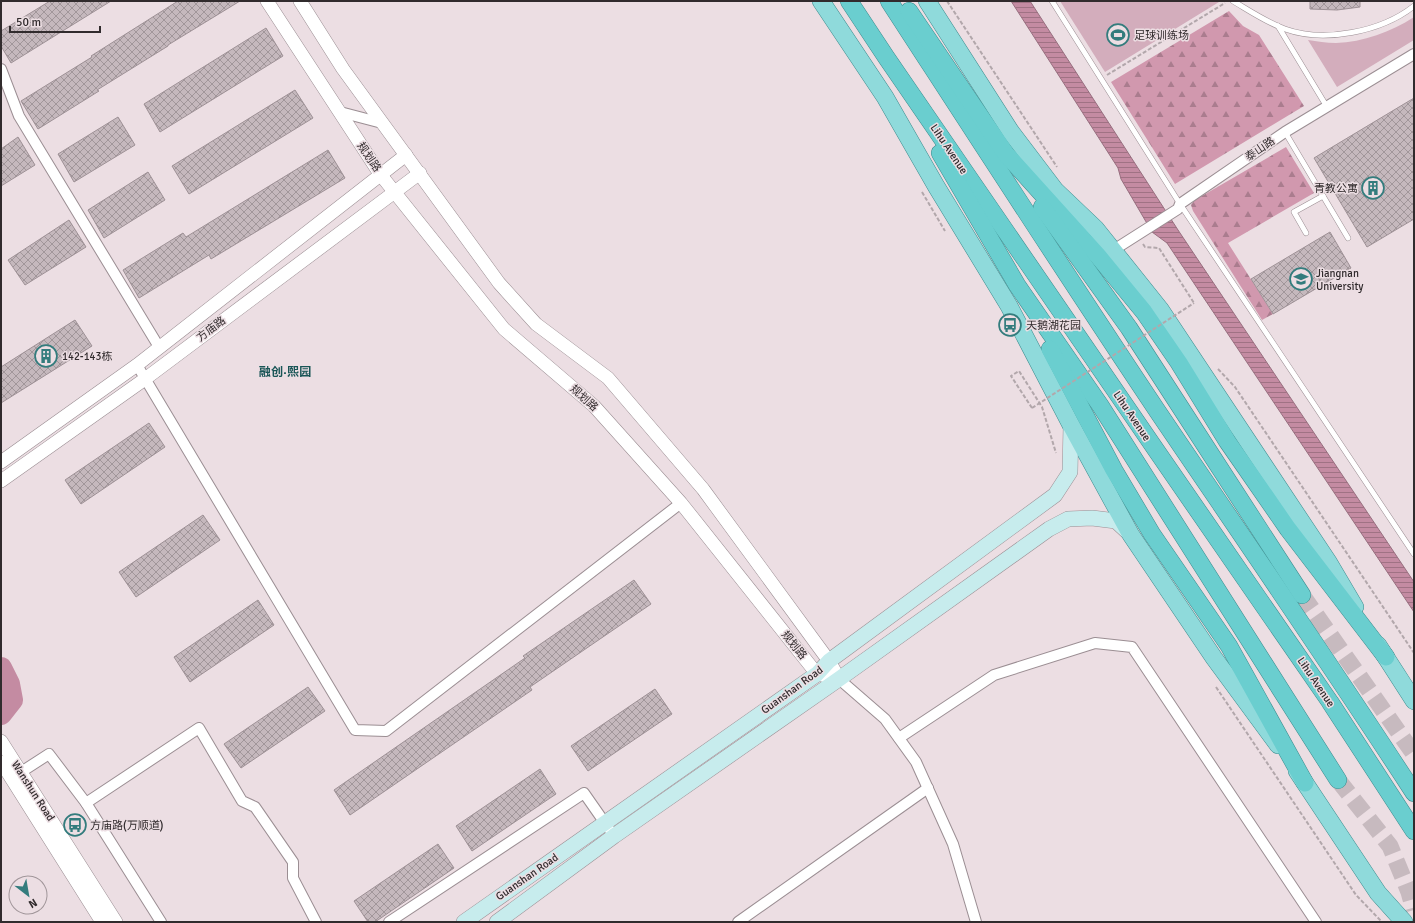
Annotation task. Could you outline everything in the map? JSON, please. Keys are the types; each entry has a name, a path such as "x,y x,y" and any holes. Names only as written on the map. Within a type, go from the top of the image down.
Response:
{"highway":[{"name":"Lihu Avenue","path":"849,1 1330,702 1414,831"},
{"name":"Lihu Avenue","path":"889,1 1141,386 1348,692 1414,793"},
{"path":"902,1 1039,204 1129,328 1302,595"},
{"path":"886,57 947,167 1017,285 1114,470 1152,534 1229,646 1305,783"},
{"path":"1006,154 1098,256 1144,312 1179,364 1227,441 1288,529 1386,657"},
{"path":"1017,285 1100,405 1338,780"}],"main road":[{"path":"821,1 885,97 936,186 1009,306 1071,425 1131,534 1214,658 1305,783 1378,893 1404,922"},
{"path":"927,1 1011,132 1055,190 1096,229 1112,251 1160,309 1181,339 1328,563 1414,701"},
{"path":"1070,472 1071,425"},
{"name":"Guanshan Road","path":"464,922 604,822 817,674 830,661 1055,495 1070,472"},
{"name":"Guanshan Road","path":"497,922 614,836 1049,530 1068,519 1092,518 1116,521 1131,534"}],"street":[{"name":"规划路","path":"267,1 380,174 504,329 594,406 681,503 817,674"},
{"name":"规划路","path":"300,1 343,69 500,283 536,324 608,378 703,489 830,661 839,679"},
{"name":"泰山路","path":"1112,251 1285,132 1414,54"},
{"path":"1,70 19,116 159,347"},
{"path":"340,112 382,122"},
{"name":"方庙路","path":"1,462 137,365 406,155"},
{"name":"方庙路","path":"1,481 145,379 420,173"},
{"path":"137,365 355,730 386,731 681,503"},
{"path":"899,738 994,675 1095,643 1132,647 1316,922"},
{"path":"817,674 839,679 885,719 916,762 953,844 976,922"},
{"path":"86,803 198,728 242,801 255,808 293,862 293,878 316,922"},
{"name":"Wanshun Road","path":"1,741 16,775 102,922"},
{"path":"16,775 49,754 86,803 161,922"},
{"name":"Wanshun Road","path":"1,762 16,775 116,922"},
{"path":"738,922 928,788"},
{"path":"389,922 584,793 614,836"}],"lane":[{"path":"1052,1 1179,206 1414,554"},
{"path":"1233,1 1263,19 1286,29 1312,34 1340,34 1361,31 1397,17 1414,6"},
{"path":"1278,25 1327,107"},
{"path":"1285,132 1348,238"},
{"path":"1306,233 1294,212 1323,196"}],"path":[{"path":"947,1 1060,172"},
{"path":"1101,78 1228,1"},
{"path":"1070,472 1056,452 1042,407 1019,371 1011,376 1032,408 1194,303 1159,248 1145,247 1140,233"},
{"path":"1214,363 1235,387 1414,653"}],"shaded area":[{"path":"1011,1 1030,1 1178,230 1414,582 1414,612 1167,243 1152,232 1121,179 1118,168"},
{"name":"足球训练场","path":"1060,1 1217,1 1219,2 1105,72"},
{"path":"1414,17 1414,40 1337,87 1308,40 1336,43 1356,41 1386,32"}],"green space":[{"path":"1229,11 1243,26 1259,35 1304,106 1175,184 1111,82"},
{"path":"1286,147 1314,193 1228,243 1273,314 1262,320 1193,211 1191,205 1195,200"}],"building":[{"path":"50,1 111,1 11,63 1,46 1,31"},
{"path":"178,1 240,1 168,45 38,129 21,101"},
{"path":"1310,1 1360,1 1360,7 1337,10 1310,9"},
{"path":"266,28 283,56 160,132 144,104"},
{"path":"295,90 313,118 189,194 172,166"},
{"name":"青教公寓","path":"1414,98 1414,219 1367,247 1314,158"},
{"path":"118,117 135,145 74,182 58,154"},
{"path":"18,137 35,165 1,186 1,149"},
{"path":"328,150 345,178 211,259 209,255 139,298 123,270 183,233 186,237"},
{"path":"148,172 165,200 104,238 88,210"},
{"path":"69,220 86,247 25,285 8,260"},
{"path":"1330,232 1351,268 1273,314 1251,279"},
{"name":"142-143栋","path":"75,320 92,346 1,403 1,367"},
{"path":"149,423 165,447 81,504 65,480"},
{"path":"203,515 220,540 136,597 119,572"},
{"path":"634,580 651,604 530,687 532,690 350,815 334,790 525,658 523,656"},
{"path":"258,600 274,625 190,682 174,657"},
{"path":"308,687 325,711 241,768 224,744"},
{"path":"655,689 672,714 588,771 571,746"},
{"path":"540,769 556,794 472,851 456,826"},
{"path":"438,844 454,868 375,922 368,922 354,901"}],"waterway":[{"path":"1,668 9,684 12,700 1,714"}],"tunnel":[{"path":"1302,595 1414,754"},
{"path":"1338,780 1390,846 1409,892 1414,910"}],"place":[{"name":"足球训练场","path":"1118,35"},
{"name":"青教公寓","path":"1373,188"},
{"name":"Jiangnan University","path":"1301,279"},
{"name":"天鹅湖花园","path":"1010,325"},
{"name":"142-143栋","path":"46,356"},
{"name":"方庙路(万顺道)","path":"75,825"}],"district":[{"name":"融创·熙园","path":"285,372"}]}
